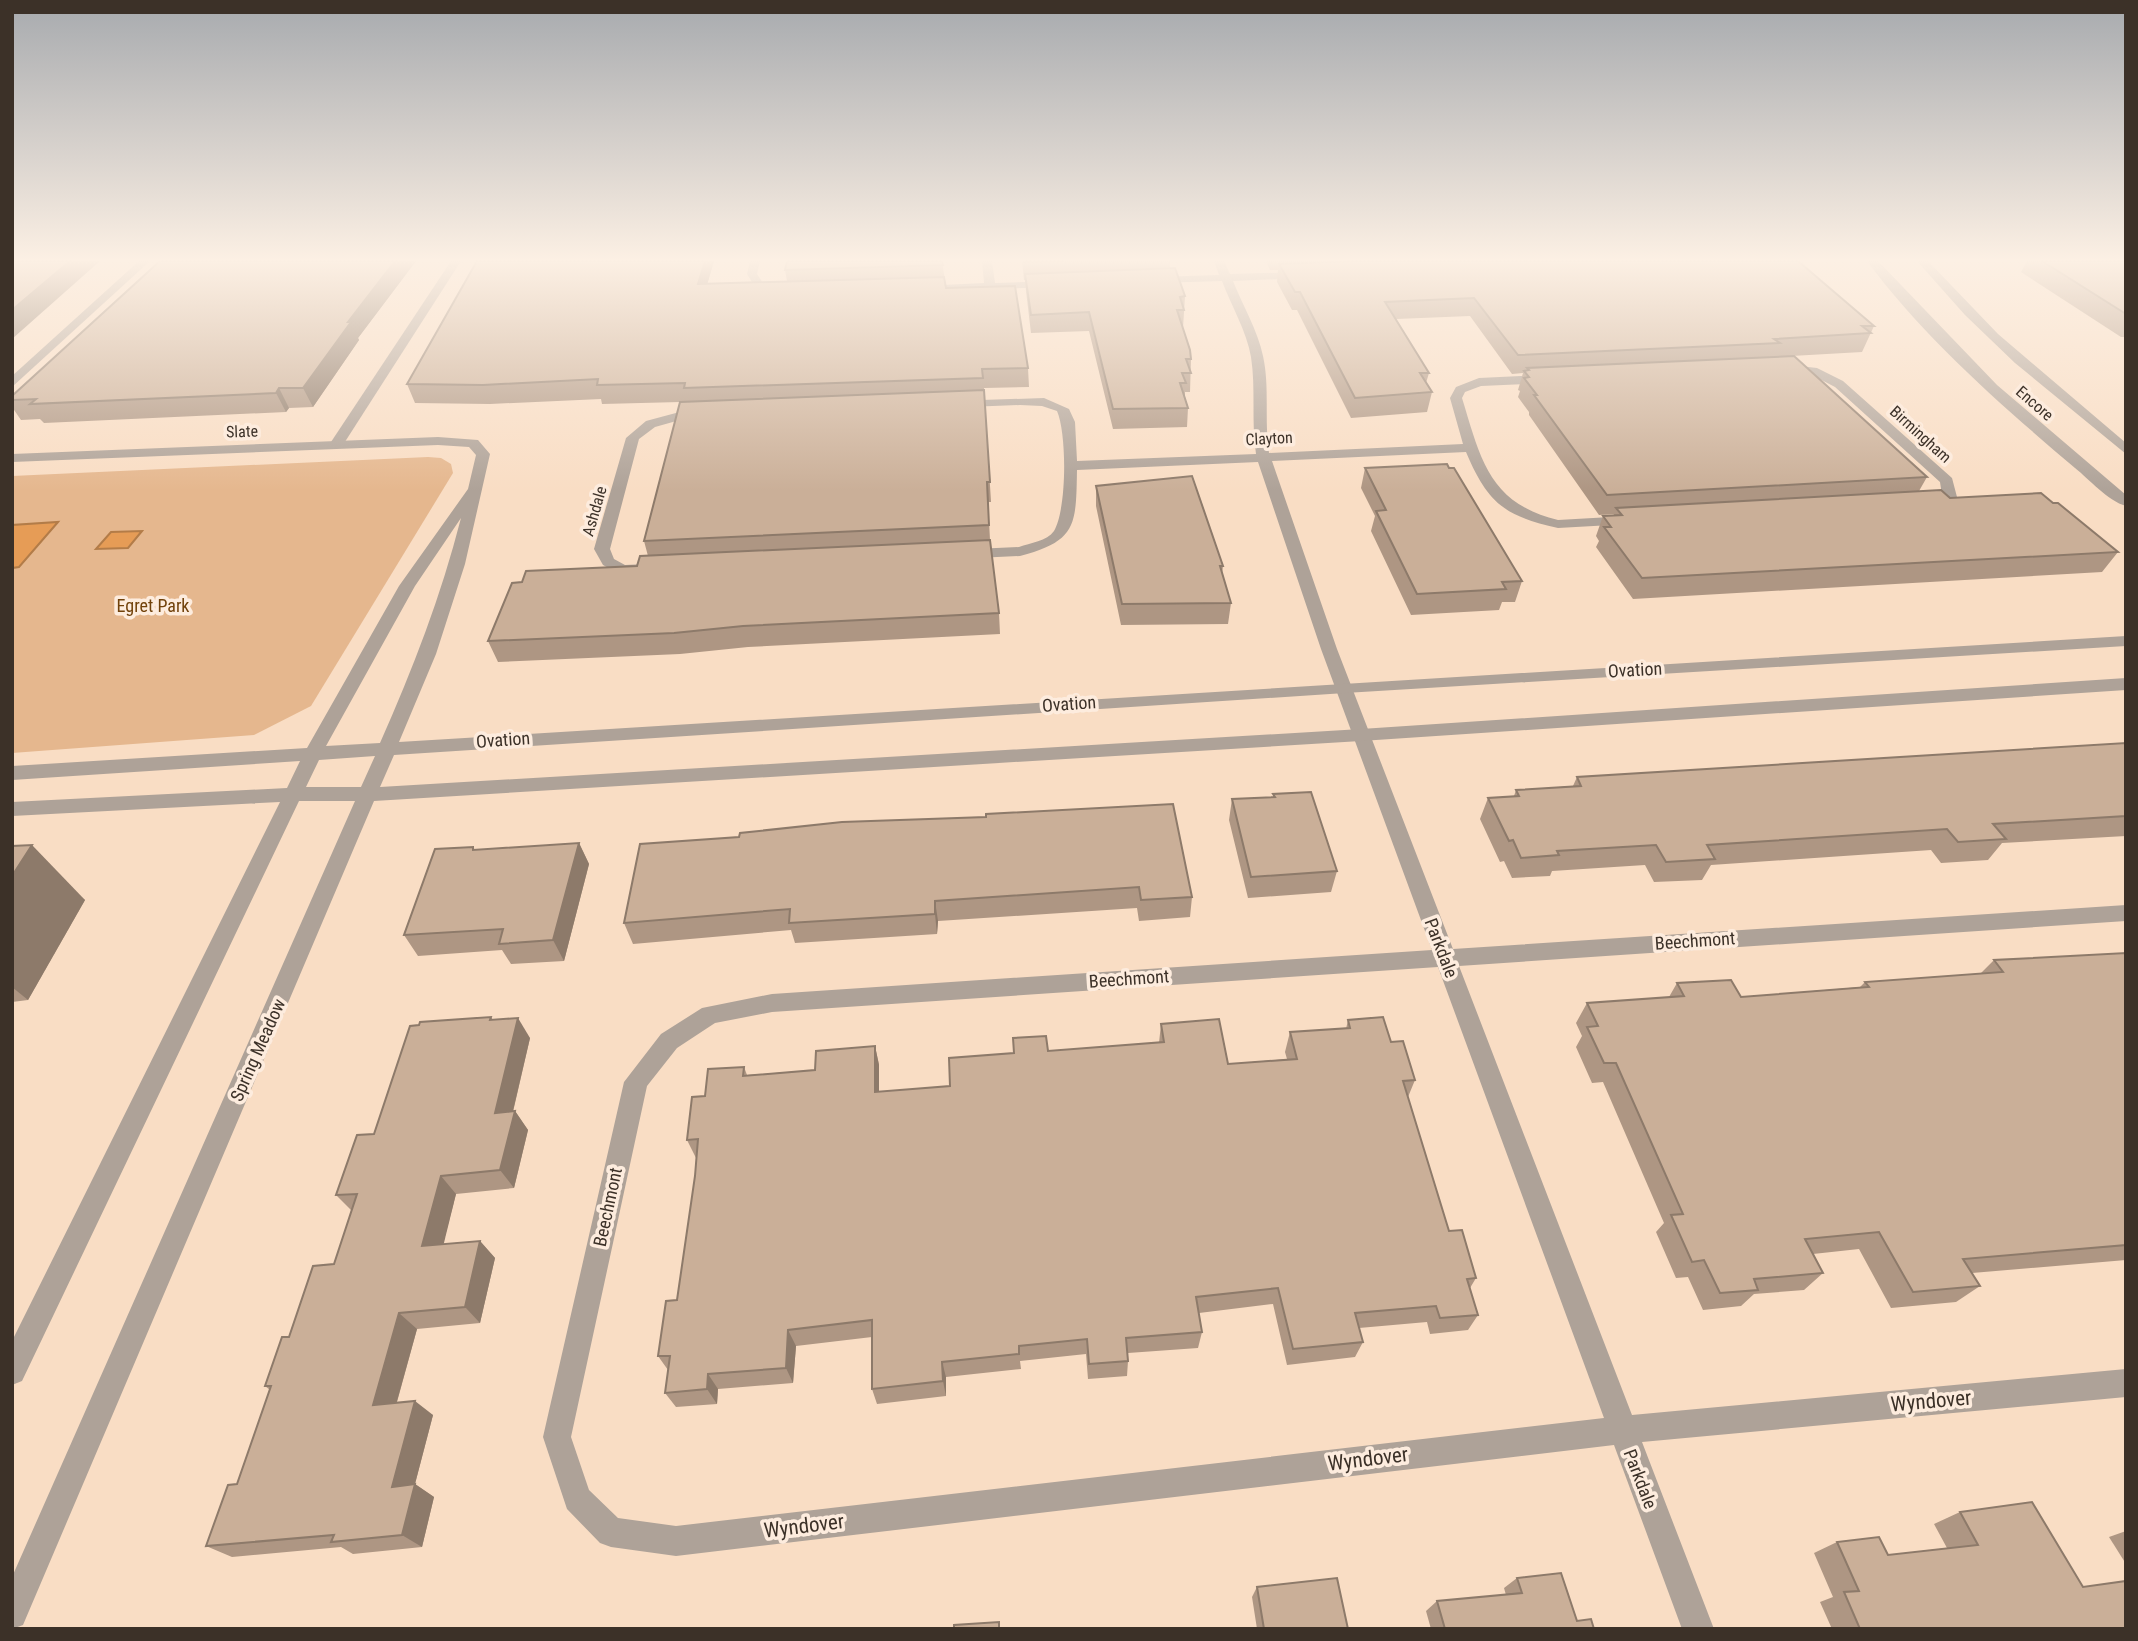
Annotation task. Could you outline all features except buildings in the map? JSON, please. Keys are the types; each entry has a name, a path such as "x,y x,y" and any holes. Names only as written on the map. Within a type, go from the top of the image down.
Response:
{"street":[{"path":"12,383 62,338"},
{"path":"336,445 406,338"},
{"name":"Parkdale","path":"1250,338 1257,354 1261,398 1258,422 1263,456 1361,735 1698,1629"},
{"name":"Encore","path":"1941,338 1993,389 2126,502"},
{"name":"Encore","path":"1995,338 2126,450"},
{"name":"Birmingham","path":"1782,368 1813,371 1839,384 1947,481 1950,497 1929,503 1558,524 1525,516 1502,499 1486,478 1471,448 1456,398 1460,390 1479,382 1782,368"},
{"name":"Ashdale","path":"1044,402 1062,409 1068,422 1069,466 1066,519 1058,536 1020,551 622,570 608,562 602,549 633,439 643,427 687,414 1044,402"},
{"name":"Slate","path":"12,458 438,440 473,443"},
{"name":"Spring Meadow","path":"12,1614 370,794 428,654 480,477 484,454 473,443"},
{"name":"Clayton","path":"1069,466 1471,448"},
{"path":"12,1371 313,753 407,586 480,477"},
{"name":"Ovation","path":"12,773 1345,687 2126,641"},
{"path":"12,809 295,794 370,794 1361,735 2126,684"},
{"name":"Beechmont","path":"611,1532 577,1499 558,1437 636,1082 669,1041 710,1015 772,1003 2126,913"},
{"name":"Wyndover","path":"611,1532 676,1541 1622,1430 2126,1383"}],"green space":[{"name":"Egret Park","path":"441,458 451,464 453,473 311,706 254,735 12,753 12,476"}],"shaded area":[{"path":"58,522 19,567 12,568 12,525"},
{"path":"142,531 128,548 96,549 111,532"}]}
